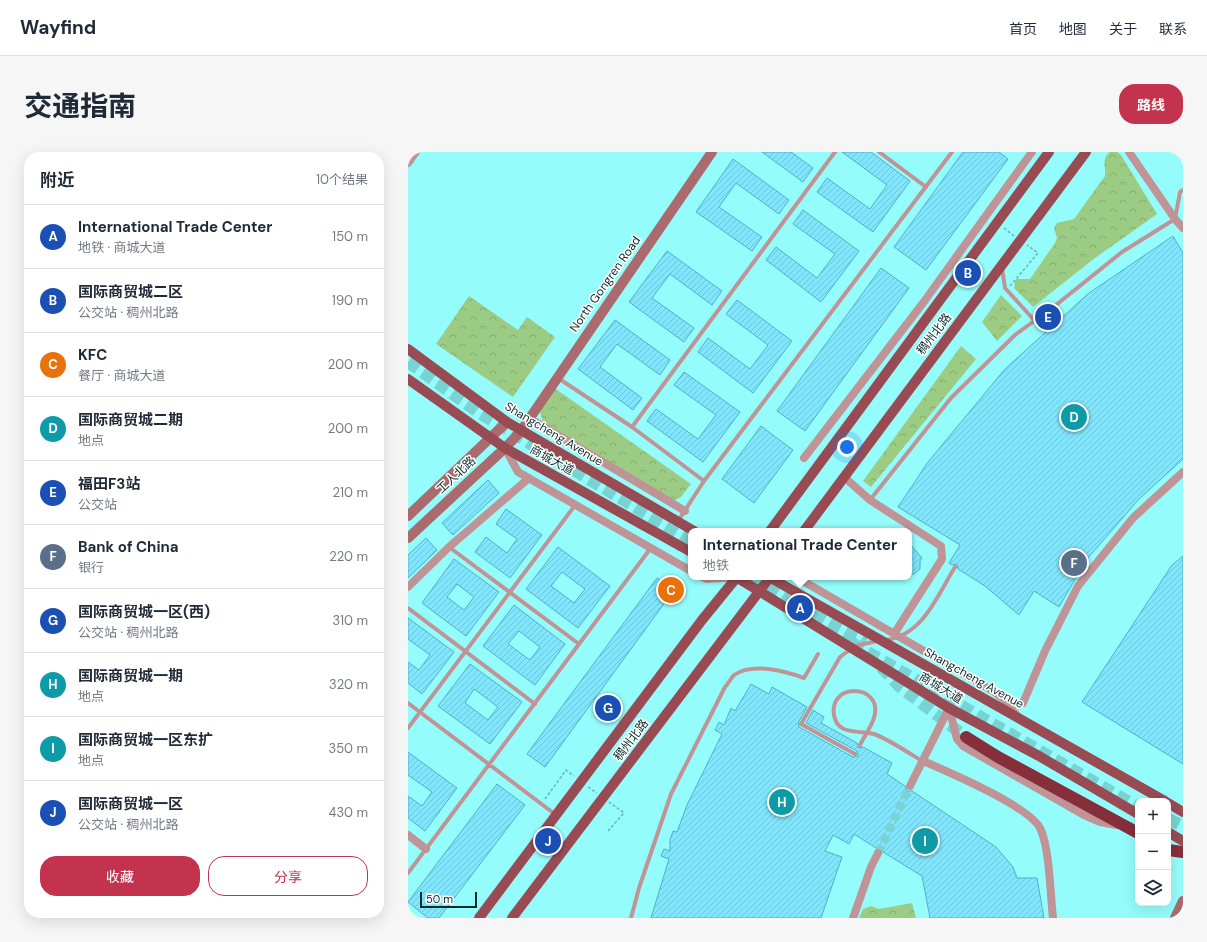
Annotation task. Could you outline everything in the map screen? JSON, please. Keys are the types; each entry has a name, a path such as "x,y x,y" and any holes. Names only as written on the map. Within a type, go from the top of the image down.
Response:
{"highway":[{"path":"966,737 998,757 1133,830"},
{"path":"1171,850 1183,852"}],"main road":[{"name":"稠州北路","path":"772,528 1049,152"},
{"name":"稠州北路","path":"806,528 1086,152"},
{"name":"Shangcheng Avenue","path":"408,350 520,431 689,528"},
{"name":"商城大道","path":"408,378 505,448 688,550"},
{"name":"稠州北路","path":"479,918 697,626 734,580"},
{"name":"商城大道","path":"740,580 949,708 1039,756 1135,812"},
{"name":"稠州北路","path":"512,918 768,580"},
{"name":"Shangcheng Avenue","path":"775,580 1160,798"},
{"name":"Shangcheng Avenue","path":"1171,804 1183,812"},
{"path":"1171,834 1183,841"}],"street":[{"path":"408,163 416,152"},
{"name":"North Gongren Road","path":"520,431 556,376 712,152"},
{"path":"804,458 923,302 1032,152"},
{"path":"1129,152 1175,219 1183,228"},
{"path":"528,418 685,511"},
{"name":"工人北路","path":"408,516 491,439 507,422"},
{"name":"工人北路","path":"408,538 505,448 520,431"},
{"path":"505,448 518,472 688,569"},
{"path":"1023,703 1045,651 1078,586 1133,518 1183,472"},
{"path":"844,477 870,500 941,546 942,559 894,634"},
{"path":"408,587 529,478"},
{"path":"801,580 993,692 1005,700 1018,718"},
{"path":"910,786 949,708"},
{"path":"949,708 957,739 963,746 1084,815 1100,822 1133,830"},
{"path":"923,761 959,776 1012,804 1040,828 1045,845 1053,918"},
{"path":"408,835 426,849"},
{"path":"853,918 871,867 878,853"},
{"path":"1175,918 1183,901"}],"lane":[{"path":"632,427 835,152"},
{"path":"879,152 926,187"},
{"path":"678,521 704,481 952,152"},
{"path":"870,500 951,398 1015,335 1122,252 1175,219 1180,192 1183,190"},
{"path":"1001,266 1007,290 1034,320"},
{"path":"556,376 632,427 704,481"},
{"path":"408,728 576,504"},
{"path":"450,548 579,644"},
{"path":"408,873 650,549"},
{"path":"855,754 801,724 840,657 855,646 902,636 912,631 922,622 955,567"},
{"path":"408,608 534,704"},
{"path":"631,918 639,888 671,794 725,687 734,675 746,669 785,671 804,678 818,654"},
{"path":"860,745 875,712 875,705 868,695 856,691 843,694 834,705 835,720 840,727 847,731 874,734 923,761"},
{"path":"408,703 556,816"}],"path":[{"path":"1007,290 1038,253"},
{"path":"541,804 566,770 576,778"},
{"path":"586,785 598,794"},
{"path":"605,799 624,813 608,831"}],"green space":[{"path":"1110,152 1117,152 1121,155 1157,214 1095,258 1033,307 1014,288 1016,279 1030,279 1055,243 1057,238 1054,228 1057,223 1074,219 1105,176 1105,160"},
{"path":"1001,295 1022,316 997,341 982,322"},
{"path":"469,296 518,330 527,317 555,337 513,397 436,344"},
{"path":"961,346 976,359 871,487 863,481"},
{"path":"553,387 691,484 681,497 673,501 543,422 540,412"},
{"path":"912,903 916,918 859,918 863,909 871,906 879,909"}],"building":[{"path":"762,152 791,152 813,168 803,182"},
{"path":"842,152 871,152 910,181 873,232 817,192 827,178 870,209 887,185"},
{"path":"963,152 999,152 1008,159 926,270 894,247"},
{"path":"733,159 789,200 779,214 736,183 719,207 762,237 752,251 696,212"},
{"path":"803,210 859,251 821,302 766,260 776,247 817,278 835,254 793,224"},
{"path":"1173,236 1183,253 1183,459 1139,499 1087,559 1059,607 1034,591 1019,615 985,586 958,569 957,564 952,565 949,563 960,545 898,507 928,462 1005,369 1089,293"},
{"path":"667,251 722,291 712,305 670,274 652,298 694,328 684,342 629,302"},
{"path":"881,268 909,288 805,431 777,411"},
{"path":"737,300 792,341 753,393 698,352 708,338 750,369 768,345 726,314"},
{"path":"615,320 670,360 660,375 617,344 600,367 642,398 633,410 578,369"},
{"path":"684,372 740,412 703,462 647,421 656,409 698,439 716,415 674,385"},
{"path":"761,426 793,450 754,503 722,479"},
{"path":"488,480 499,493 453,535 442,523"},
{"path":"506,509 542,535 510,578 475,552 486,537 507,553 517,539 496,524"},
{"path":"426,538 437,550 408,578 408,555"},
{"path":"912,546 922,558 920,561 920,569 912,574"},
{"path":"558,547 610,586 578,628 526,589","holes":["562,572 585,589 574,603 551,586"]},
{"path":"1183,556 1183,764 1082,702 1172,565"},
{"path":"454,559 499,592 466,636 422,603","holes":["457,584 474,597 464,610 447,597"]},
{"path":"657,578 674,590 545,767 527,754"},
{"path":"514,605 565,644 535,685 483,646","holes":["519,631 540,647 530,660 508,644"]},
{"path":"408,618 454,652 422,694 408,683 408,662 419,670 430,655 408,639"},
{"path":"470,664 522,702 490,744 438,706","holes":["474,689 498,707 488,720 465,703"]},
{"path":"751,684 769,694 772,687 807,707 798,723 799,727 853,757 858,756 857,751 806,723 813,710 824,717 821,723 857,743 858,748 863,747 892,763 887,774 905,786 907,791 912,791 996,847 1013,867 1017,878 1037,878 1044,918 930,918 922,876 883,852 881,848 876,848 854,834 849,844 833,835 825,851 842,857 821,918 651,918 669,859 661,856 664,849 670,851 670,840 673,831 677,832 687,805 722,734 715,730 719,722 724,725 731,708 735,711"},
{"path":"408,752 457,788 425,831 408,818 408,796 422,806 432,792 408,775"},
{"path":"497,784 525,805 439,918 428,918 408,902"}],"tunnel":[{"path":"408,362 478,412 688,539"},
{"path":"757,580 865,643"},
{"path":"852,643 1135,805"},
{"path":"881,667 900,687 966,737"},
{"path":"878,853 910,786"},
{"path":"1171,820 1183,826"}],"place":[{"name":"国际商贸城二区","path":"968,273"},
{"name":"福田F3站","path":"1048,317"},
{"name":"国际商贸城二期","path":"1074,417"},
{"name":"Bank of China","path":"1074,563"},
{"name":"KFC","path":"671,590"},
{"name":"International Trade Center","path":"800,608"},
{"name":"国际商贸城一区(西)","path":"608,708"},
{"name":"国际商贸城一期","path":"782,802"},
{"name":"国际商贸城一区","path":"548,841"},
{"name":"国际商贸城一区东扩","path":"925,841"}]}
